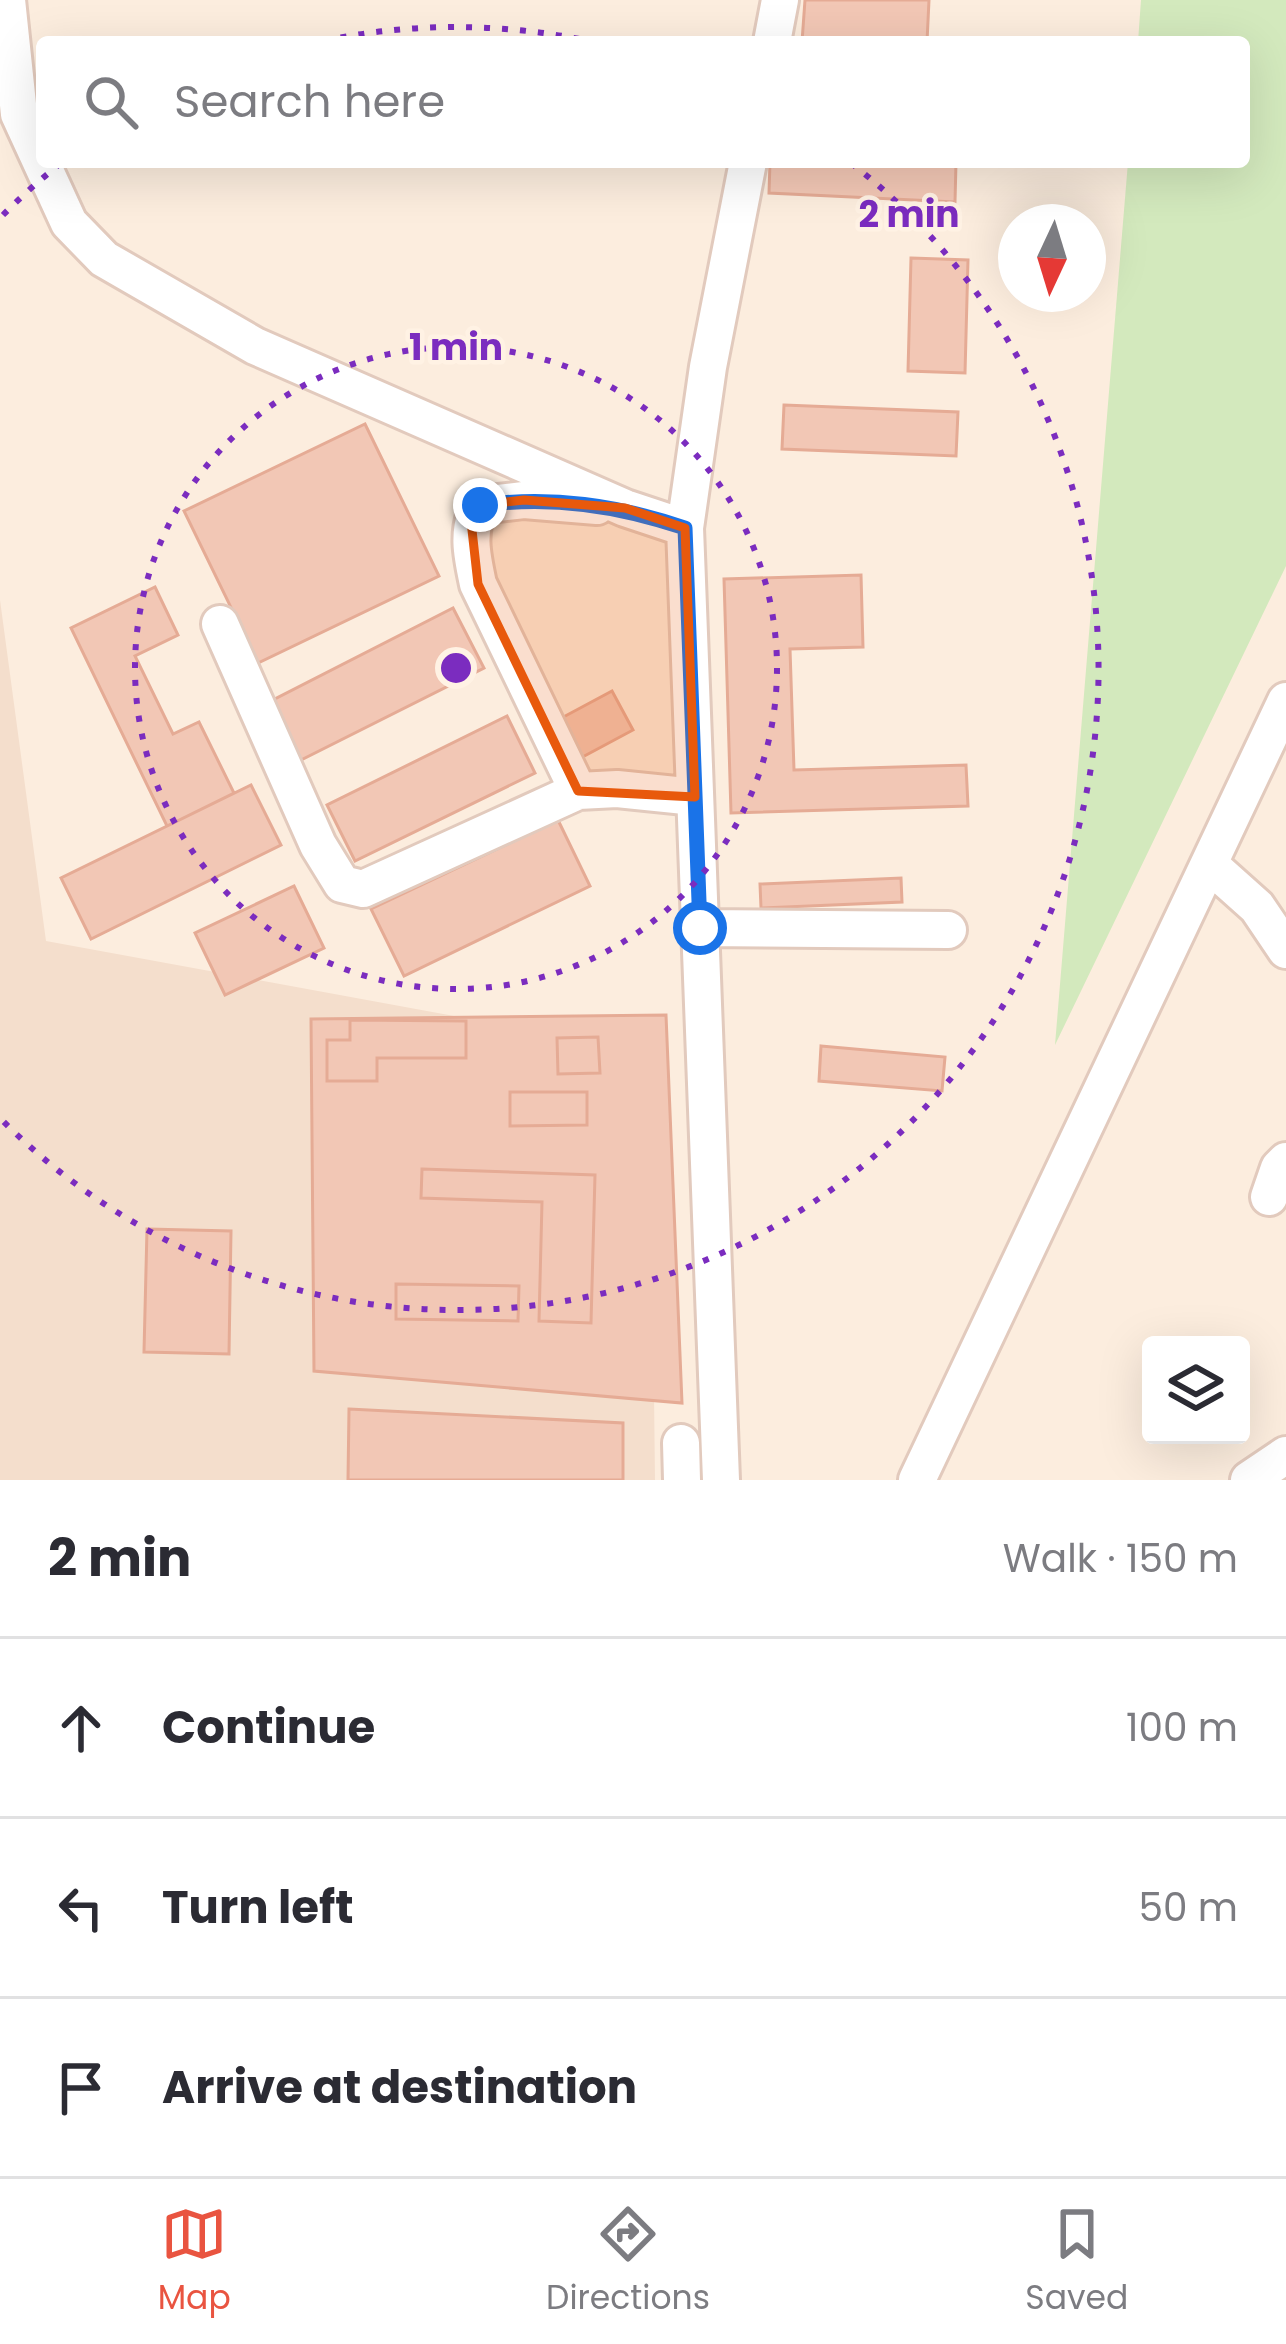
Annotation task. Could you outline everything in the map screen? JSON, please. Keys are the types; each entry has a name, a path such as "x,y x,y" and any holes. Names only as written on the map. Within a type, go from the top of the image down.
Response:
{"street":[{"path":"7,0 19,114 36,151"},
{"path":"773,36 780,0"},
{"path":"44,168 69,223 104,259 255,346 625,508 685,528"},
{"path":"721,1480 685,528 707,367 747,168"},
{"path":"578,791 478,584 471,521 480,505 524,500 625,508"},
{"path":"220,623 318,844 342,884 363,889 578,791 616,789 695,797"},
{"path":"917,1480 1286,701"},
{"path":"1210,865 1257,907 1286,950"},
{"path":"700,928 948,930"},
{"path":"1269,1197 1286,1161"},
{"path":"1249,1480 1286,1455"}],"highlighted area":[{"path":"524,500 625,508 685,528 695,797 578,791 478,584 471,521 480,505"}],"shaded area":[{"path":"0,600 46,941 650,1052 655,1480 0,1480"}],"green space":[{"path":"1141,0 1286,0 1286,566 1055,1045 1128,168 1250,168 1250,36 1138,36"}],"building":[{"path":"805,0 929,0 927,36 802,36"},
{"path":"770,168 956,168 955,202 769,193"},
{"path":"911,258 968,260 965,373 908,371"},
{"path":"784,405 958,412 956,456 782,449"},
{"path":"365,424 439,576 258,663 184,511"},
{"path":"861,575 863,647 790,649 794,770 966,765 968,806 731,813 724,579"},
{"path":"155,587 178,635 135,656 173,734 199,722 234,793 167,826 71,628"},
{"path":"453,608 484,668 301,760 271,701"},
{"path":"612,691 633,730 575,761 554,722"},
{"path":"507,716 535,773 355,861 327,805"},
{"path":"251,785 281,845 91,939 61,878"},
{"path":"558,820 590,886 404,976 371,909"},
{"path":"901,878 902,902 761,908 760,884"},
{"path":"294,886 324,948 225,995 195,933"},
{"path":"666,1015 682,1403 314,1371 311,1019"},
{"path":"350,1020 466,1021 466,1058 377,1058 377,1081 327,1081 327,1040 350,1040"},
{"path":"598,1037 600,1073 558,1074 557,1038"},
{"path":"821,1046 945,1057 942,1091 819,1081"},
{"path":"510,1092 587,1092 587,1125 510,1126"},
{"path":"422,1169 595,1175 591,1323 539,1321 542,1202 421,1198"},
{"path":"147,1229 231,1231 229,1354 144,1352"},
{"path":"396,1284 519,1286 518,1321 396,1319"},
{"path":"349,1409 623,1423 623,1480 348,1480"}],"route":[{"path":"480,505 524,500 625,508 685,528 700,928"}]}
